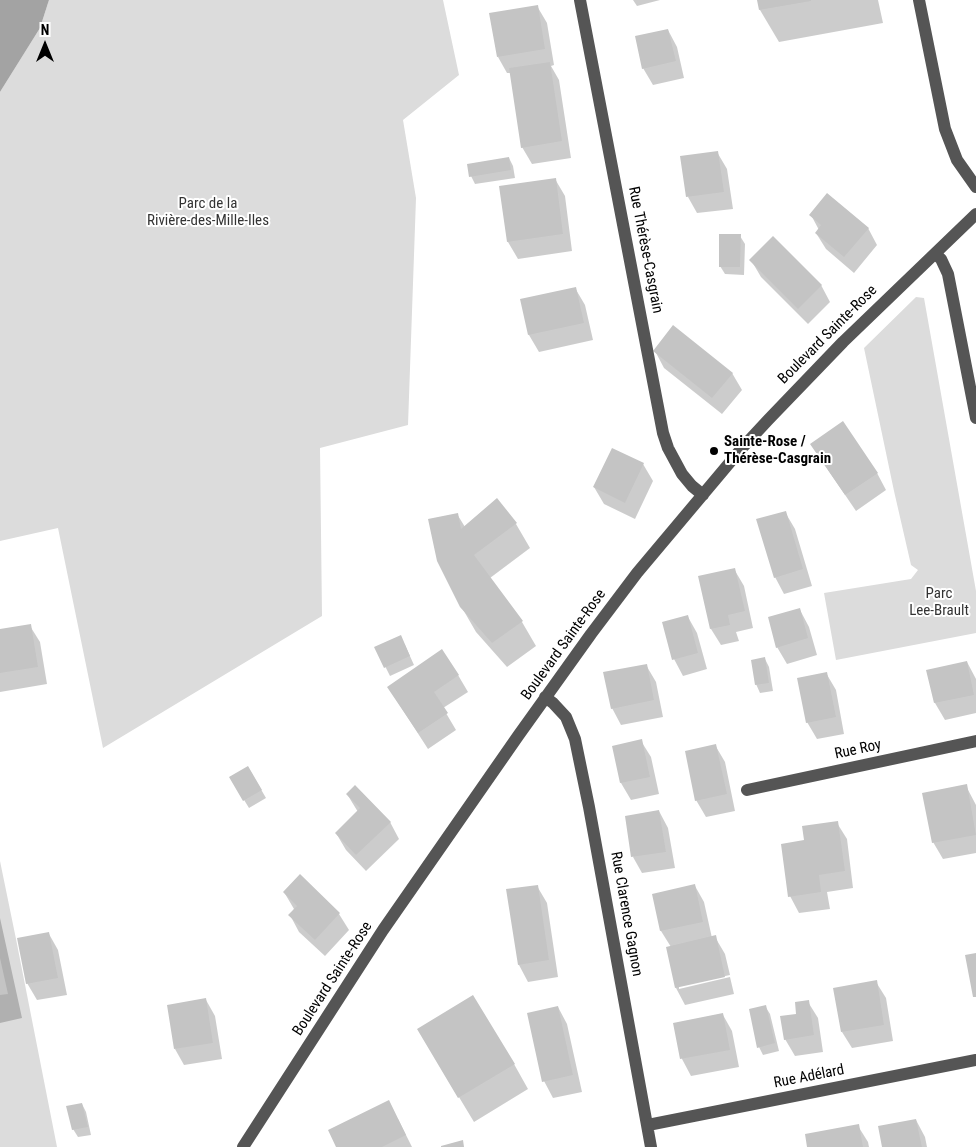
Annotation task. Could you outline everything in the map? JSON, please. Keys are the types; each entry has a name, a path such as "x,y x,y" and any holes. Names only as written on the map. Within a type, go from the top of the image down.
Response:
{"street":[{"name":"Rue Thérèse-Casgrain","path":"580,0 663,434 682,474 703,495"},
{"path":"919,0 947,135 956,160 976,187"},
{"name":"Boulevard Sainte-Rose","path":"243,1147 368,952 545,697 637,574 742,448 824,361 976,214"},
{"path":"935,254 941,259 948,274 976,418"},
{"name":"Rue Clarence Gagnon","path":"545,697 554,703 566,717 575,739 651,1147"},
{"name":"Rue Roy","path":"747,790 976,741"},
{"name":"Rue Adélard","path":"648,1125 976,1060"}],"green space":[{"name":"Parc de la Rivière-des-Mille-Iles","path":"49,0 443,0 459,75 403,120 416,198 408,425 320,448 322,616 103,748 58,528 0,541 0,92 40,28"},
{"name":"Parc Lee-Brault","path":"916,297 924,298 976,591 976,633 836,660 824,593 911,579 918,570 911,565 864,348"},
{"path":"0,861 16,939 57,1147 0,1147"}],"shaded area":[{"path":"0,0 49,0 40,28 0,92"}],"building":[{"path":"757,0 811,0 811,1 759,10"},
{"path":"538,5 545,49 497,57 489,13"},
{"path":"668,29 676,61 642,69 635,36"},
{"path":"550,62 562,141 521,148 509,68"},
{"path":"718,151 724,192 686,197 680,156"},
{"path":"509,157 511,170 469,177 467,164"},
{"path":"556,178 563,234 507,242 499,186"},
{"path":"827,193 869,228 844,257 815,233 821,225 809,215"},
{"path":"719,234 741,234 740,267 719,267"},
{"path":"773,236 822,285 798,309 749,260"},
{"path":"576,287 584,323 528,335 520,299"},
{"path":"673,325 733,373 712,398 653,351"},
{"path":"843,421 878,473 845,495 810,444"},
{"path":"612,448 644,463 625,503 593,487"},
{"path":"497,498 517,523 474,555 523,621 492,643 460,607 437,561 428,519 458,513 461,529"},
{"path":"786,511 803,569 774,578 756,519"},
{"path":"735,568 745,611 728,615 730,625 710,629 698,576"},
{"path":"800,608 808,638 776,648 768,617"},
{"path":"688,615 698,653 672,660 662,622"},
{"path":"31,624 38,667 0,673 0,629"},
{"path":"401,635 410,656 384,668 374,647"},
{"path":"442,649 459,675 434,692 448,713 418,733 387,687"},
{"path":"765,657 769,683 755,685 751,660"},
{"path":"967,661 974,695 934,703 926,670"},
{"path":"647,664 654,700 611,709 603,672"},
{"path":"827,672 836,717 806,723 797,678"},
{"path":"642,739 650,777 620,783 612,746"},
{"path":"716,744 727,794 695,801 685,751"},
{"path":"248,766 262,790 243,801 229,777"},
{"path":"967,784 976,835 932,843 922,793"},
{"path":"355,785 391,822 356,855 335,833 360,808 346,794"},
{"path":"659,810 666,852 631,857 625,816"},
{"path":"838,821 845,871 819,875 821,892 788,897 781,844 804,840 802,826"},
{"path":"300,874 340,913 315,940 288,915 297,906 283,892"},
{"path":"695,884 703,922 660,931 652,894"},
{"path":"538,885 549,960 518,965 506,889"},
{"path":"49,932 58,978 26,984 17,938"},
{"path":"716,935 725,977 675,988 666,947"},
{"path":"976,953 976,997 973,997 965,955"},
{"path":"0,958 8,994 0,995"},
{"path":"877,980 884,1025 841,1032 833,988"},
{"path":"473,995 515,1064 458,1098 417,1029"},
{"path":"206,998 213,1043 174,1049 167,1005"},
{"path":"809,1000 814,1035 784,1040 780,1016 796,1014 795,1002"},
{"path":"766,1005 775,1043 757,1048 749,1009"},
{"path":"558,1006 573,1075 542,1082 527,1013"},
{"path":"723,1013 730,1050 680,1059 673,1023"},
{"path":"389,1100 406,1135 382,1147 336,1147 328,1130"},
{"path":"82,1103 88,1127 72,1130 66,1106"},
{"path":"916,1119 922,1147 882,1147 878,1126"},
{"path":"859,1124 863,1147 807,1147 805,1134"},
{"path":"463,1140 464,1147 441,1147 441,1146"}],"place":[{"name":"Sainte-Rose / Thérèse-Casgrain","path":"714,451"}]}
